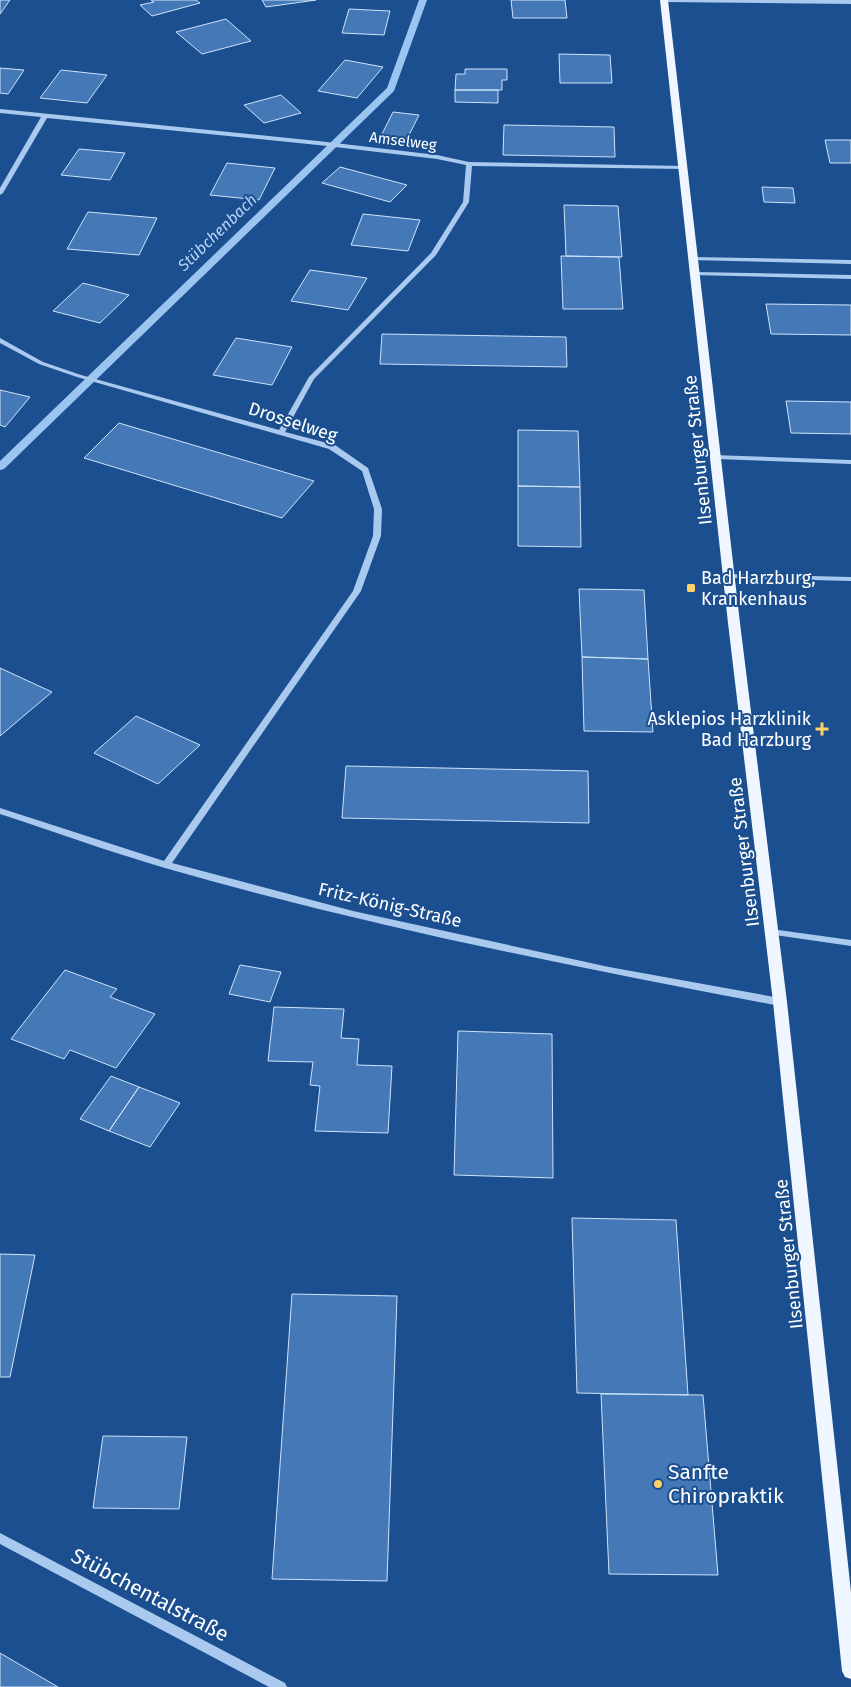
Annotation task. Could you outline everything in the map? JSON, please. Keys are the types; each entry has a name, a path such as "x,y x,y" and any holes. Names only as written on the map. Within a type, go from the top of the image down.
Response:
{"main road":[{"name":"Ilsenburger Straße","path":"664,0 692,259 780,1002 851,1671"}],"street":[{"path":"664,0 851,2"},
{"name":"Amselweg","path":"0,111 437,157 469,164 682,167"},
{"path":"0,193 45,116"},
{"path":"281,432 311,378 434,254 466,202 469,164"},
{"path":"692,259 851,262"},
{"path":"695,274 851,277"},
{"name":"Drosselweg","path":"0,340 41,363 79,376 332,447 365,470 378,509 377,536 357,591 166,865"},
{"path":"716,457 851,462"},
{"path":"729,576 851,579"},
{"name":"Fritz-König-Straße","path":"0,811 166,865 353,914 609,970 780,1002"},
{"path":"772,932 851,943"},
{"name":"Stübchentalstraße","path":"0,1538 281,1687"}],"building":[{"path":"0,0 10,0 0,14"},
{"path":"151,0 196,0 200,3 152,16 140,5 154,2"},
{"path":"262,0 316,0 266,7"},
{"path":"511,0 565,0 567,18 513,18"},
{"path":"349,9 390,11 384,35 342,33"},
{"path":"226,19 251,41 202,54 176,32"},
{"path":"559,54 610,55 612,83 560,83"},
{"path":"345,60 383,67 357,98 318,91"},
{"path":"0,68 24,70 8,94 0,93"},
{"path":"465,69 507,69 507,80 502,80 502,90 455,90 456,74 465,74"},
{"path":"61,70 107,75 87,103 40,98"},
{"path":"455,90 498,90 498,103 455,102"},
{"path":"281,95 301,113 264,123 244,105"},
{"path":"393,112 419,115 404,145 378,142"},
{"path":"504,125 614,127 615,157 503,155"},
{"path":"825,140 851,140 851,163 830,163"},
{"path":"79,149 125,153 110,180 61,175"},
{"path":"227,163 275,168 259,200 210,195"},
{"path":"340,167 407,185 390,202 322,183"},
{"path":"762,187 793,188 795,203 764,202"},
{"path":"564,205 618,206 622,257 566,256"},
{"path":"88,212 157,218 139,255 67,249"},
{"path":"363,214 420,220 408,251 351,245"},
{"path":"561,256 619,257 623,309 563,309"},
{"path":"310,270 367,278 348,310 291,301"},
{"path":"83,283 129,295 100,323 53,311"},
{"path":"766,304 851,305 851,335 771,334"},
{"path":"382,334 566,337 567,367 380,364"},
{"path":"236,338 292,347 272,385 213,375"},
{"path":"0,390 30,397 5,427 0,425"},
{"path":"786,401 851,402 851,434 791,433"},
{"path":"119,423 314,481 282,518 84,458"},
{"path":"518,430 578,431 580,487 518,486"},
{"path":"518,486 580,487 581,547 518,546"},
{"path":"579,589 644,590 648,659 582,657"},
{"path":"582,657 648,659 653,732 584,731"},
{"path":"0,668 52,692 0,736"},
{"path":"136,716 200,745 158,784 94,753"},
{"path":"346,766 588,771 589,823 342,818"},
{"path":"240,965 281,972 270,1002 229,994"},
{"path":"65,970 117,989 110,997 155,1014 116,1068 70,1050 64,1059 11,1039"},
{"path":"274,1007 344,1009 341,1038 359,1039 357,1065 392,1066 388,1133 315,1131 320,1086 310,1085 313,1062 268,1061"},
{"path":"458,1031 552,1034 553,1178 454,1175"},
{"path":"111,1076 139,1087 109,1131 80,1119"},
{"path":"139,1087 180,1103 150,1147 109,1131"},
{"path":"572,1218 676,1220 688,1395 577,1393"},
{"path":"0,1254 35,1255 10,1377 0,1377"},
{"path":"292,1294 397,1296 387,1581 272,1579"},
{"name":"Sanfte Chiropraktik","path":"601,1394 703,1395 718,1575 609,1574"},
{"path":"103,1436 187,1437 179,1509 93,1508"},
{"path":"0,1653 58,1687 0,1687"}],"waterway":[{"name":"Stübchenbach","path":"0,467 391,89 423,0"}],"place":[{"name":"Bad Harzburg, Krankenhaus","path":"691,588"},
{"name":"Asklepios Harzklinik Bad Harzburg","path":"822,729"},
{"name":"Sanfte Chiropraktik","path":"658,1484"}]}
